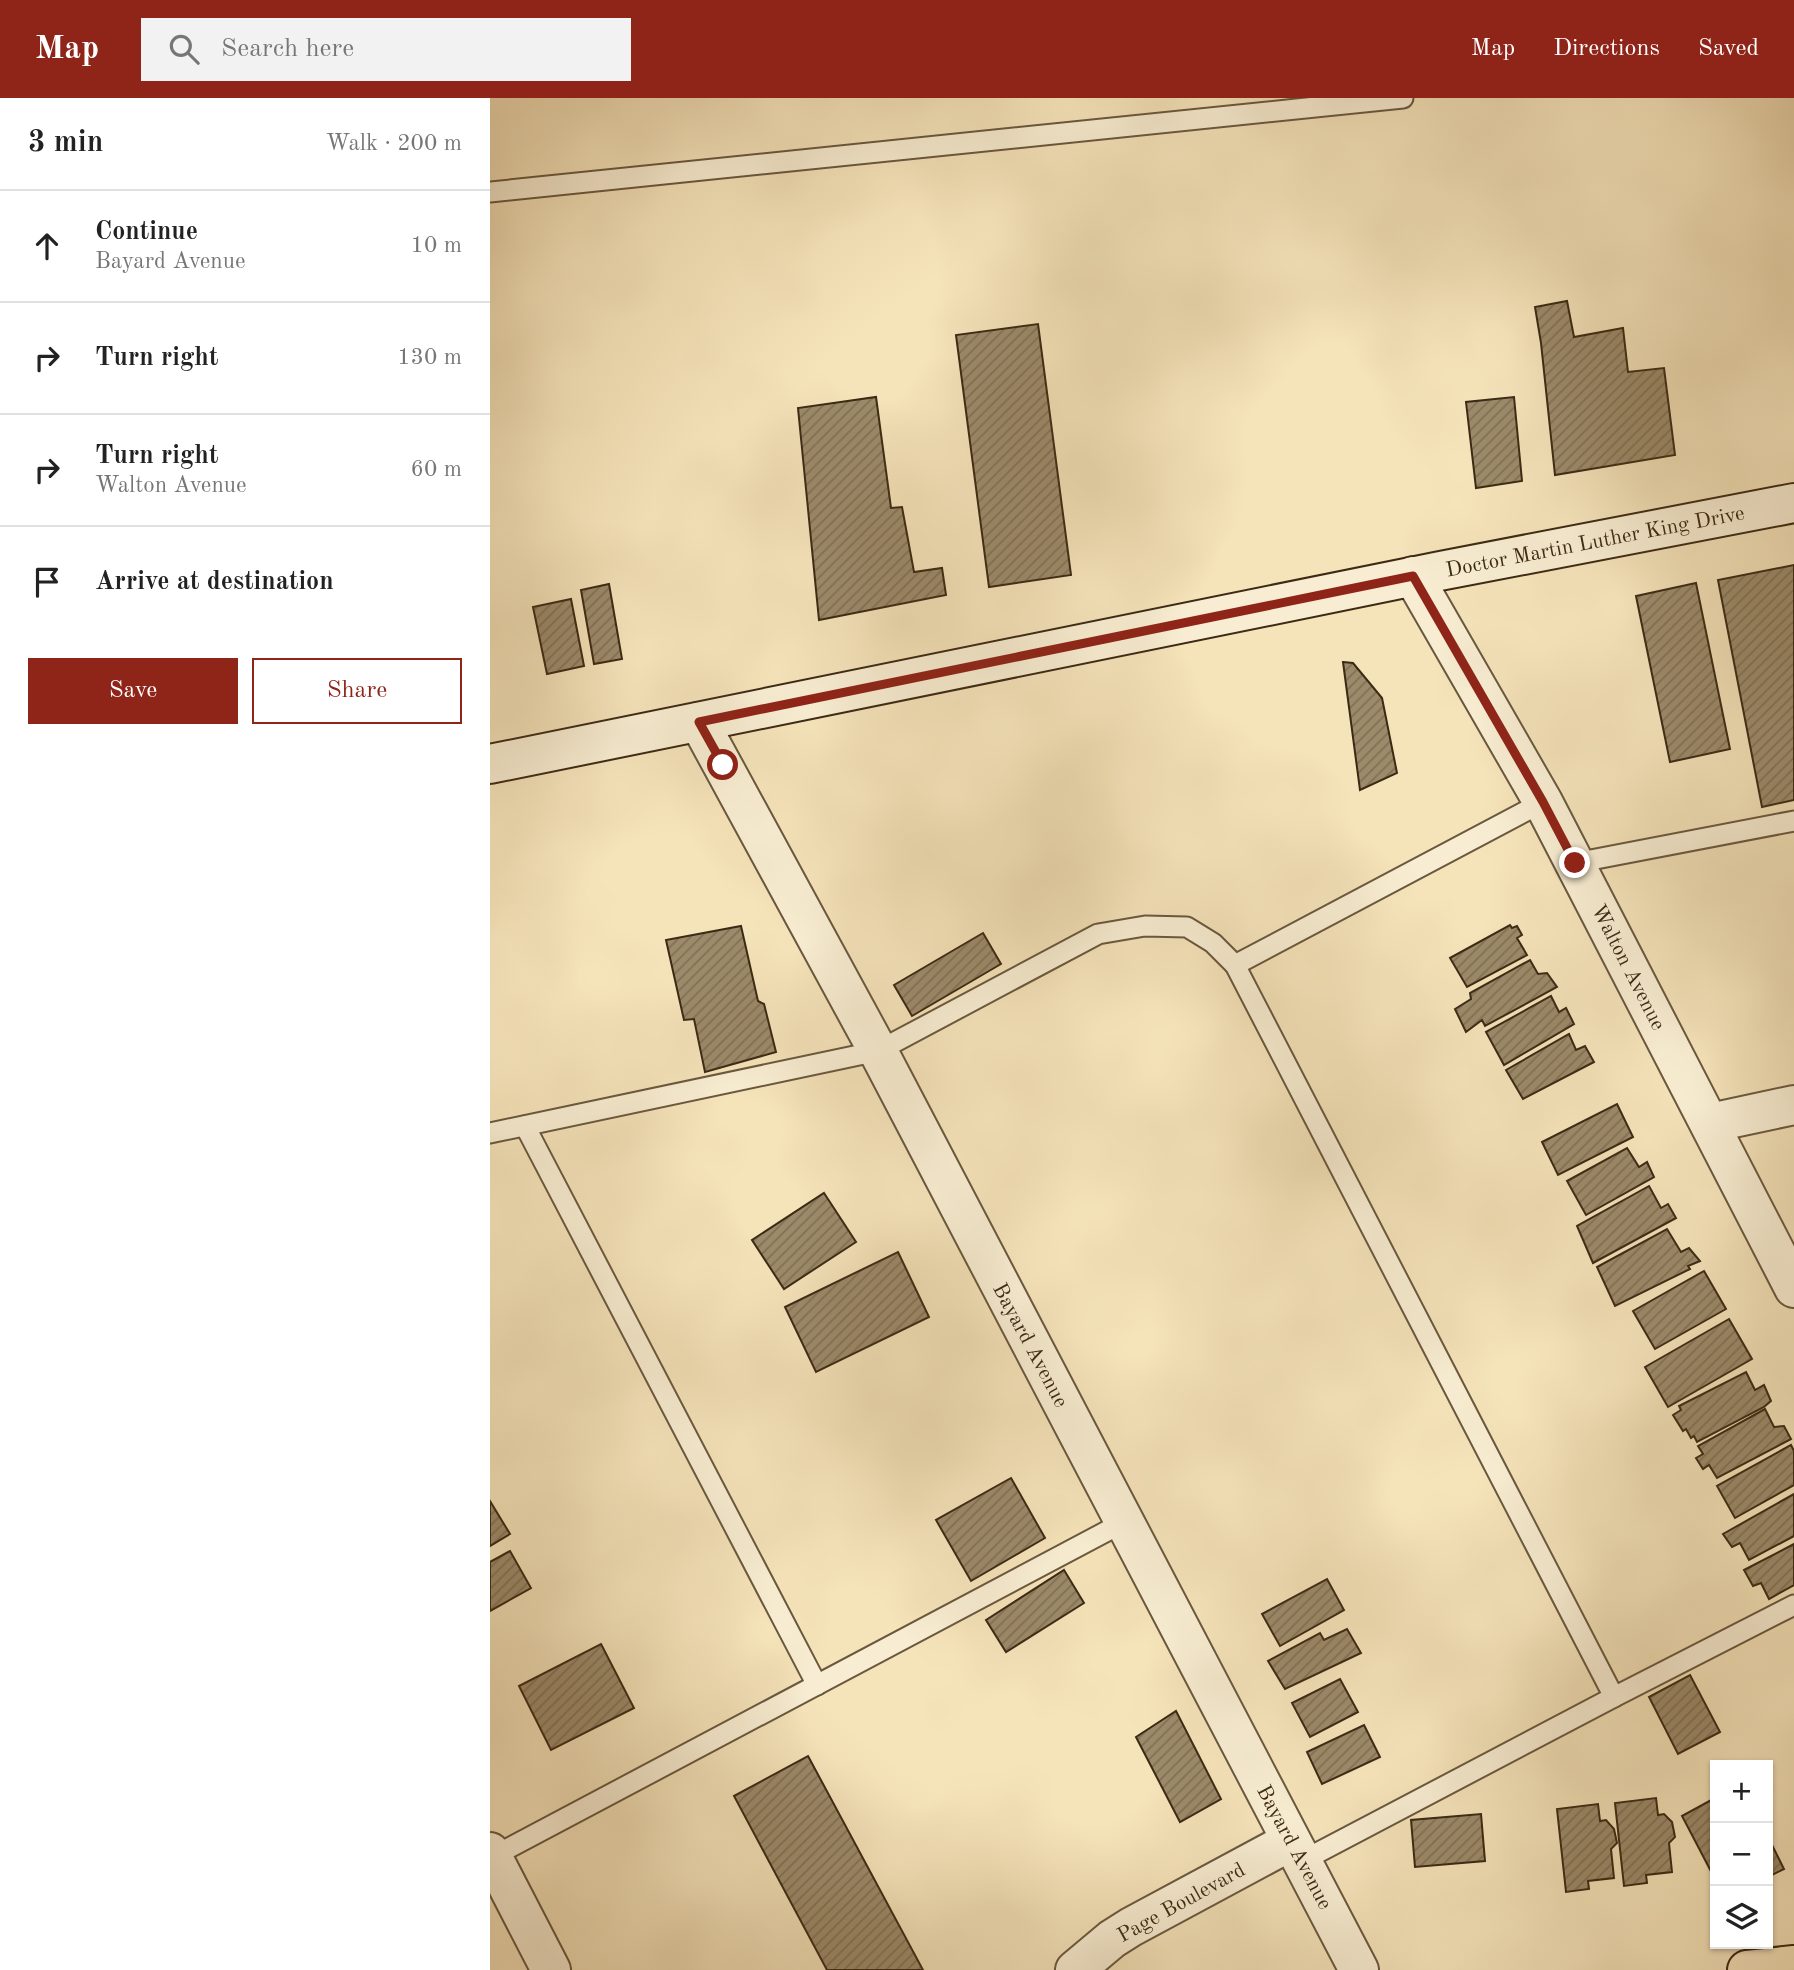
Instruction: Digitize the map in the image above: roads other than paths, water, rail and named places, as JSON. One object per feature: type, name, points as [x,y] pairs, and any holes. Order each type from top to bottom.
[{"type":"main road","points":[[1750,1970],[1794,1965]]},
{"type":"street","name":"Doctor Martin Luther King Drive","points":[[490,764],[1413,576],[1794,503]]},
{"type":"street","name":"Walton Avenue","points":[[1413,576],[1543,802],[1794,1288]]},
{"type":"street","name":"Bayard Avenue","points":[[699,722],[878,1051],[1359,1970]]},
{"type":"street","points":[[1710,1123],[1794,1105]]},
{"type":"street","name":"Page Boulevard","points":[[1076,1970],[1112,1939],[1131,1927],[1297,1851]]},
{"type":"street","points":[[491,1854],[551,1970]]},
{"type":"lane","points":[[490,192],[1403,98]]},
{"type":"lane","points":[[1235,965],[1543,802]]},
{"type":"lane","points":[[1575,863],[1794,821]]},
{"type":"lane","points":[[490,1133],[878,1051],[1098,934],[1144,926],[1187,927],[1213,943],[1235,965],[1614,1697]]},
{"type":"lane","points":[[525,1126],[817,1685]]},
{"type":"lane","points":[[491,1854],[1124,1522]]},
{"type":"lane","points":[[1297,1851],[1614,1697],[1794,1605]]}]
